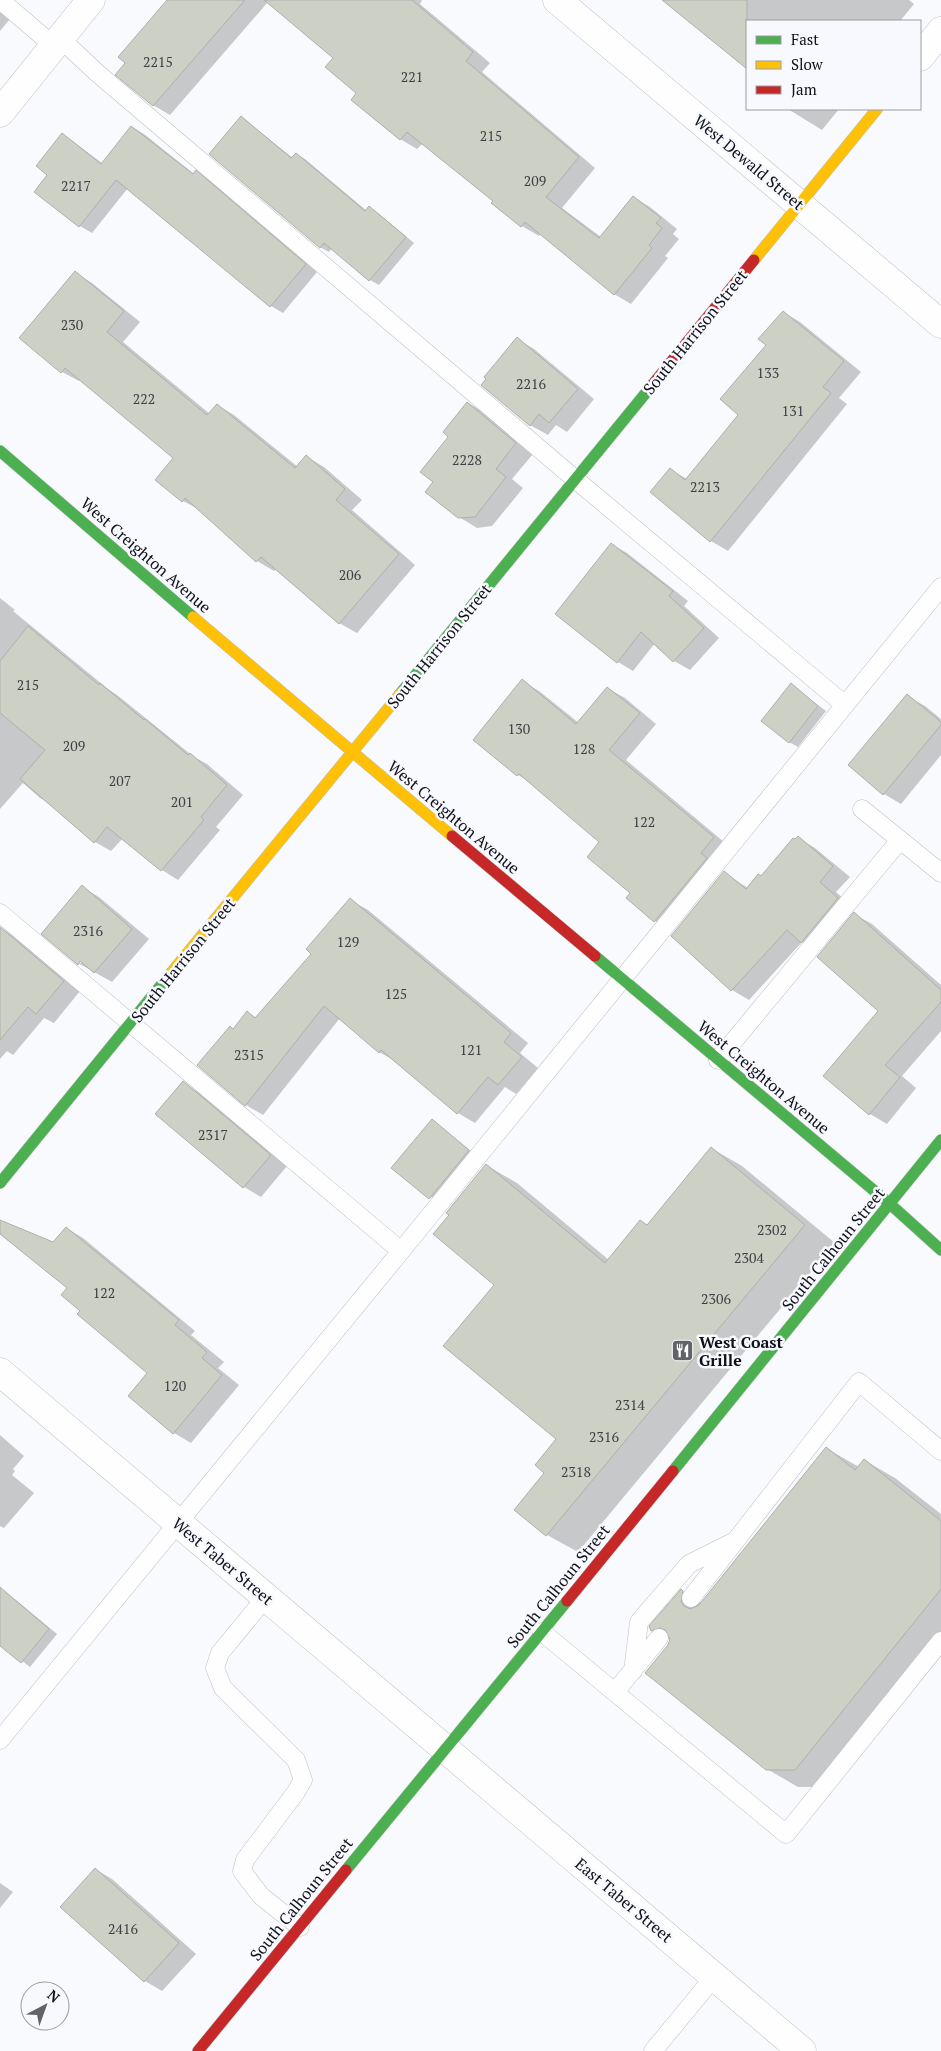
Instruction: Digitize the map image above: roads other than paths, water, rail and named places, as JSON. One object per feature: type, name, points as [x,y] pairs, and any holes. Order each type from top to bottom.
[{"type":"street","points":[[0,113],[91,0]]},
{"type":"street","name":"West Dewald Street","points":[[557,0],[941,324]]},
{"type":"street","points":[[921,56],[941,31]]},
{"type":"street","name":"South Harrison Street","points":[[0,1183],[876,110]]},
{"type":"street","name":"West Creighton Avenue","points":[[0,452],[352,752],[890,1204],[941,1250]]},
{"type":"street","name":"South Calhoun Street","points":[[198,2051],[542,1632],[941,1140]]},
{"type":"street","name":"West Taber Street","points":[[0,1372],[445,1750]]},
{"type":"street","name":"East Taber Street","points":[[445,1750],[802,2051]]},
{"type":"lane","points":[[0,0],[96,72],[575,480],[845,705]]},
{"type":"lane","points":[[0,1740],[941,587]]},
{"type":"lane","points":[[862,809],[941,873]]},
{"type":"lane","points":[[718,1060],[900,840]]},
{"type":"lane","points":[[0,913],[401,1251]]},
{"type":"lane","points":[[691,1598],[859,1382],[941,1451]]},
{"type":"lane","points":[[633,1670],[639,1622],[689,1564],[734,1542]]},
{"type":"lane","points":[[266,1597],[220,1653],[215,1668],[223,1688],[296,1760],[303,1780],[245,1860],[242,1871],[262,1896],[300,1927]]},
{"type":"lane","points":[[542,1632],[786,1834],[941,1641]]},
{"type":"lane","points":[[615,1692],[659,1638]]},
{"type":"lane","points":[[653,2051],[714,1977]]},
{"type":"place","name":"West Coast Grille","points":[[683,1351]]}]
